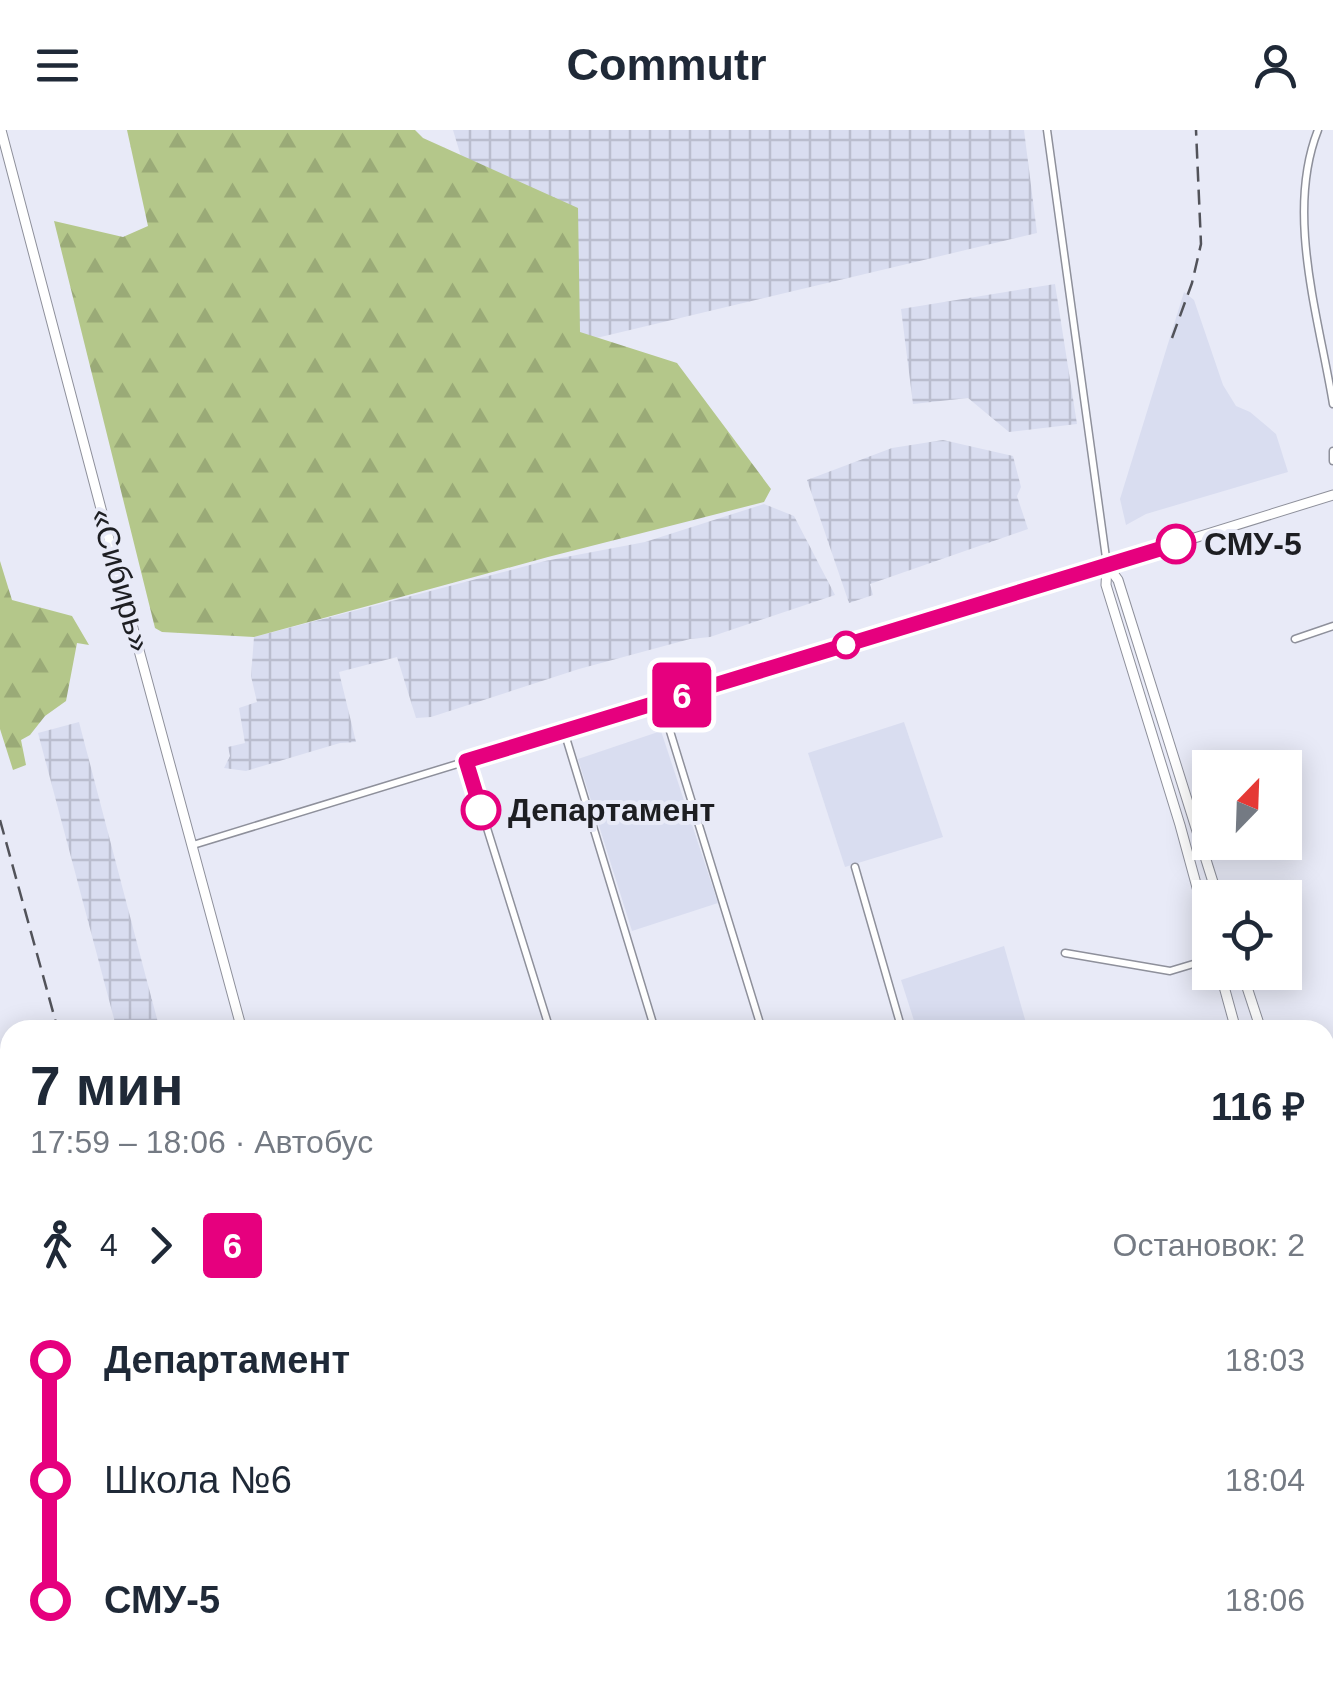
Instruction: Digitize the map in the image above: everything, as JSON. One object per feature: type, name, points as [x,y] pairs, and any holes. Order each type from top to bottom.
[{"type":"main road","name":"«Сибирь»","points":[[1,130],[102,520],[239,1020]]},
{"type":"main road","points":[[1108,565],[1333,495]]},
{"type":"main road","points":[[1108,565],[1118,580],[1212,880]]},
{"type":"main road","points":[[1108,565],[1106,585],[1195,880]]},
{"type":"main road","points":[[1225,990],[1233,1020]]},
{"type":"main road","points":[[1248,990],[1258,1020]]},
{"type":"street","points":[[192,845],[1108,565],[1048,130]]},
{"type":"street","points":[[1318,130],[1311,147],[1305,187],[1303,238],[1333,404]]},
{"type":"street","points":[[1333,451],[1333,461]]},
{"type":"street","points":[[1295,639],[1333,626]]},
{"type":"street","points":[[661,702],[759,1020]]},
{"type":"street","points":[[564,732],[652,1020]]},
{"type":"street","points":[[466,761],[547,1020]]},
{"type":"street","points":[[855,867],[899,1020]]},
{"type":"street","points":[[1065,953],[1170,971],[1192,964]]},
{"type":"shaded area","points":[[453,130],[1024,130],[1037,233],[521,356]]},
{"type":"shaded area","points":[[1055,284],[1077,424],[1009,432],[968,398],[913,404],[901,309]]},
{"type":"shaded area","points":[[1184,292],[1194,300],[1223,385],[1236,406],[1250,412],[1276,434],[1288,472],[1146,514],[1126,525],[1120,499]]},
{"type":"shaded area","points":[[943,440],[1013,456],[1021,487],[1017,496],[1028,529],[870,584],[873,595],[849,603],[807,480],[892,448]]},
{"type":"shaded area","points":[[764,504],[794,516],[835,595],[710,637],[579,669],[431,717],[416,718],[397,657],[339,672],[356,742],[340,743],[246,771],[224,768],[230,756],[228,747],[245,743],[239,708],[257,702],[251,676],[254,637],[545,561],[645,542]]},
{"type":"shaded area","points":[[79,722],[157,1020],[114,1020],[38,733]]},
{"type":"shaded area","points":[[904,722],[943,837],[845,867],[808,753]]},
{"type":"shaded area","points":[[661,731],[718,903],[632,931],[578,759]]},
{"type":"shaded area","points":[[1004,946],[1025,1020],[914,1020],[901,980]]},
{"type":"green space","points":[[127,130],[415,130],[423,138],[578,208],[580,332],[677,363],[771,489],[764,502],[254,637],[162,632],[155,628],[54,221],[123,237],[148,226]]},
{"type":"green space","points":[[0,561],[12,600],[72,616],[89,645],[77,643],[66,701],[21,740],[26,765],[13,770],[0,729]]},
{"type":"railway","points":[[1172,338],[1201,244],[1196,130]]},
{"type":"railway","points":[[0,820],[55,1020]]},
{"type":"bus line","name":"6","points":[[481,810],[466,761],[1176,544]]},
{"type":"place","name":"СМУ-5","points":[[1176,544]]},
{"type":"place","name":"Департамент","points":[[481,810]]}]
